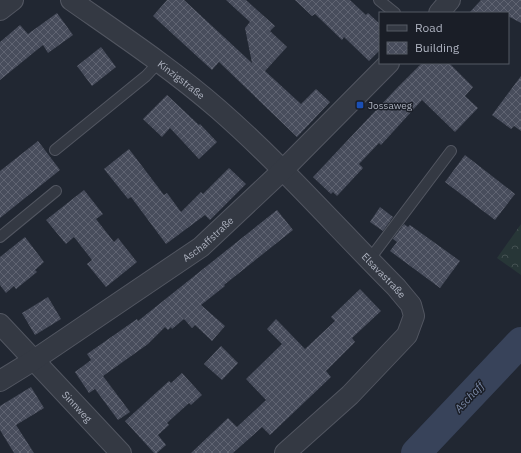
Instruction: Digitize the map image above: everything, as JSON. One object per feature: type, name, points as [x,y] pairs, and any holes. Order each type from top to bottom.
[{"type":"street","points":[[0,10],[13,0]]},
{"type":"street","name":"Kinzigstraße","points":[[71,0],[159,62],[218,109],[283,170]]},
{"type":"street","points":[[440,12],[450,0]]},
{"type":"street","name":"Aschaffstraße","points":[[0,381],[34,360],[201,247],[283,170],[388,64]]},
{"type":"street","name":"Elsavastraße","points":[[283,170],[396,287],[411,305],[414,316],[407,335],[350,395],[285,453]]},
{"type":"street","points":[[0,324],[34,360]]},
{"type":"street","name":"Sinnweg","points":[[34,360],[121,453]]},
{"type":"lane","points":[[379,0],[394,12]]},
{"type":"lane","points":[[55,150],[146,76],[159,62]]},
{"type":"lane","points":[[369,260],[451,151]]},
{"type":"lane","points":[[0,237],[56,191]]},
{"type":"green space","points":[[521,224],[521,275],[497,258]]},
{"type":"building","points":[[167,0],[184,0],[252,63],[245,28],[250,22],[226,0],[246,0],[275,26],[270,31],[287,47],[265,71],[301,104],[316,89],[330,102],[297,137],[219,62],[212,70],[153,16]]},
{"type":"building","points":[[295,0],[350,0],[366,15],[368,13],[379,23],[379,51],[369,61],[344,37],[342,40],[315,14],[312,16]]},
{"type":"building","points":[[481,0],[521,0],[521,23],[509,17],[509,12],[470,12]]},
{"type":"building","points":[[57,13],[73,35],[48,53],[43,45],[0,80],[0,42],[20,25],[28,34]]},
{"type":"building","points":[[101,47],[116,67],[92,86],[77,66]]},
{"type":"building","points":[[421,64],[450,64],[473,87],[465,96],[478,108],[455,132],[422,100],[381,145],[379,143],[359,164],[363,168],[337,196],[333,192],[331,194],[313,177]]},
{"type":"building","points":[[521,76],[521,131],[514,126],[511,129],[492,115]]},
{"type":"building","points":[[167,95],[199,125],[200,124],[217,142],[199,159],[170,128],[162,137],[143,119]]},
{"type":"building","points":[[38,141],[60,170],[0,218],[0,171]]},
{"type":"building","points":[[129,149],[164,195],[167,193],[181,212],[201,192],[203,194],[229,168],[246,184],[210,220],[205,215],[166,244],[131,197],[128,199],[104,169]]},
{"type":"building","points":[[465,155],[515,194],[495,220],[445,182]]},
{"type":"building","points":[[84,190],[103,214],[96,219],[114,242],[118,238],[137,262],[106,287],[87,264],[92,260],[74,237],[66,244],[46,220]]},
{"type":"building","points":[[380,207],[393,217],[383,231],[370,222]]},
{"type":"building","points":[[277,210],[293,230],[201,305],[225,326],[212,341],[195,325],[192,328],[184,319],[172,329],[171,327],[168,330],[165,327],[148,344],[103,376],[130,412],[118,420],[95,389],[89,393],[75,372],[91,360],[87,354],[137,319],[138,321]]},
{"type":"building","points":[[404,224],[408,227],[410,225],[460,261],[440,288],[390,251],[397,242],[393,239]]},
{"type":"building","points":[[25,237],[44,262],[35,270],[37,272],[16,289],[14,286],[6,293],[0,285],[0,257]]},
{"type":"building","points":[[360,289],[381,311],[352,338],[355,342],[326,371],[331,377],[270,435],[262,427],[233,453],[191,453],[228,418],[237,427],[266,400],[246,379],[282,344],[267,329],[276,319],[305,349],[335,321],[331,317]]},
{"type":"building","points":[[48,297],[61,319],[35,335],[22,313]]},
{"type":"building","points":[[221,346],[238,363],[222,380],[204,364]]},
{"type":"building","points":[[182,373],[202,395],[191,405],[189,403],[167,423],[169,425],[158,435],[166,445],[157,453],[154,453],[125,421],[169,381],[171,383]]},
{"type":"building","points":[[31,387],[44,408],[16,425],[34,453],[14,453],[0,430],[0,406]]},
{"type":"waterway","name":"Aschaff","points":[[416,453],[521,342]]},
{"type":"place","name":"Jossaweg","points":[[360,105]]}]
